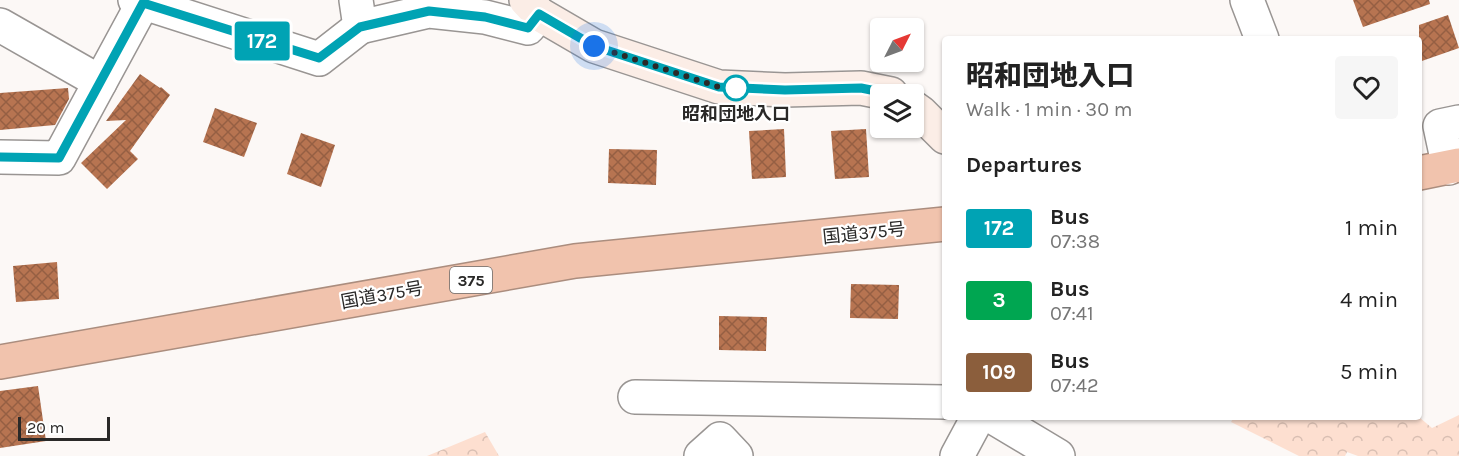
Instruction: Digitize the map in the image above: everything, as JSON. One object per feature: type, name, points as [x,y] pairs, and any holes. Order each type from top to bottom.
[{"type":"highway","name":"国道375号","points":[[0,362],[575,261],[942,224]]},
{"type":"street","points":[[1247,0],[1261,36]]},
{"type":"street","points":[[0,157],[59,158],[100,82],[139,1],[197,10],[319,58],[358,14],[429,11],[485,17],[528,28],[533,7],[594,46],[719,87],[870,90]]},
{"type":"street","points":[[0,25],[100,82]]},
{"type":"street","points":[[924,116],[942,134]]},
{"type":"street","points":[[1442,169],[1440,126],[1459,122]]},
{"type":"street","points":[[635,397],[942,402]]},
{"type":"street","points":[[957,456],[976,420]]},
{"type":"street","points":[[998,420],[1058,456]]},
{"type":"street","points":[[701,456],[720,439],[736,456]]},
{"type":"green space","points":[[1459,415],[1459,456],[1358,456],[1347,452],[1345,456],[1299,456],[1231,422],[1232,420],[1422,420],[1432,428]]},
{"type":"green space","points":[[485,432],[499,456],[427,456]]},
{"type":"building","points":[[1353,0],[1429,0],[1430,4],[1363,27]]},
{"type":"building","points":[[1448,15],[1459,48],[1422,61],[1422,36],[1419,36],[1419,25]]},
{"type":"building","points":[[140,74],[170,95],[130,151],[138,159],[107,189],[81,163],[126,120],[106,121]]},
{"type":"building","points":[[68,88],[69,99],[55,125],[0,130],[0,93]]},
{"type":"building","points":[[215,108],[257,123],[244,157],[203,142]]},
{"type":"building","points":[[784,129],[786,177],[752,179],[749,131]]},
{"type":"building","points":[[866,129],[869,177],[835,179],[831,131]]},
{"type":"building","points":[[301,133],[335,145],[321,187],[287,174]]},
{"type":"building","points":[[609,149],[657,150],[656,185],[608,183]]},
{"type":"building","points":[[57,262],[59,299],[16,302],[13,266]]},
{"type":"building","points":[[851,284],[899,285],[898,319],[850,318]]},
{"type":"building","points":[[719,316],[767,317],[766,351],[719,350]]},
{"type":"building","points":[[38,386],[46,441],[0,448],[0,391]]},
{"type":"bus line","name":"172","points":[[0,157],[59,158],[143,3],[319,58],[360,27],[384,20],[429,11],[485,17],[528,28],[539,14],[594,46],[719,87],[870,90]]},
{"type":"place","name":"昭和団地入口","points":[[736,88]]},
{"type":"route","points":[[594,46],[719,87],[741,88],[736,88]]}]
